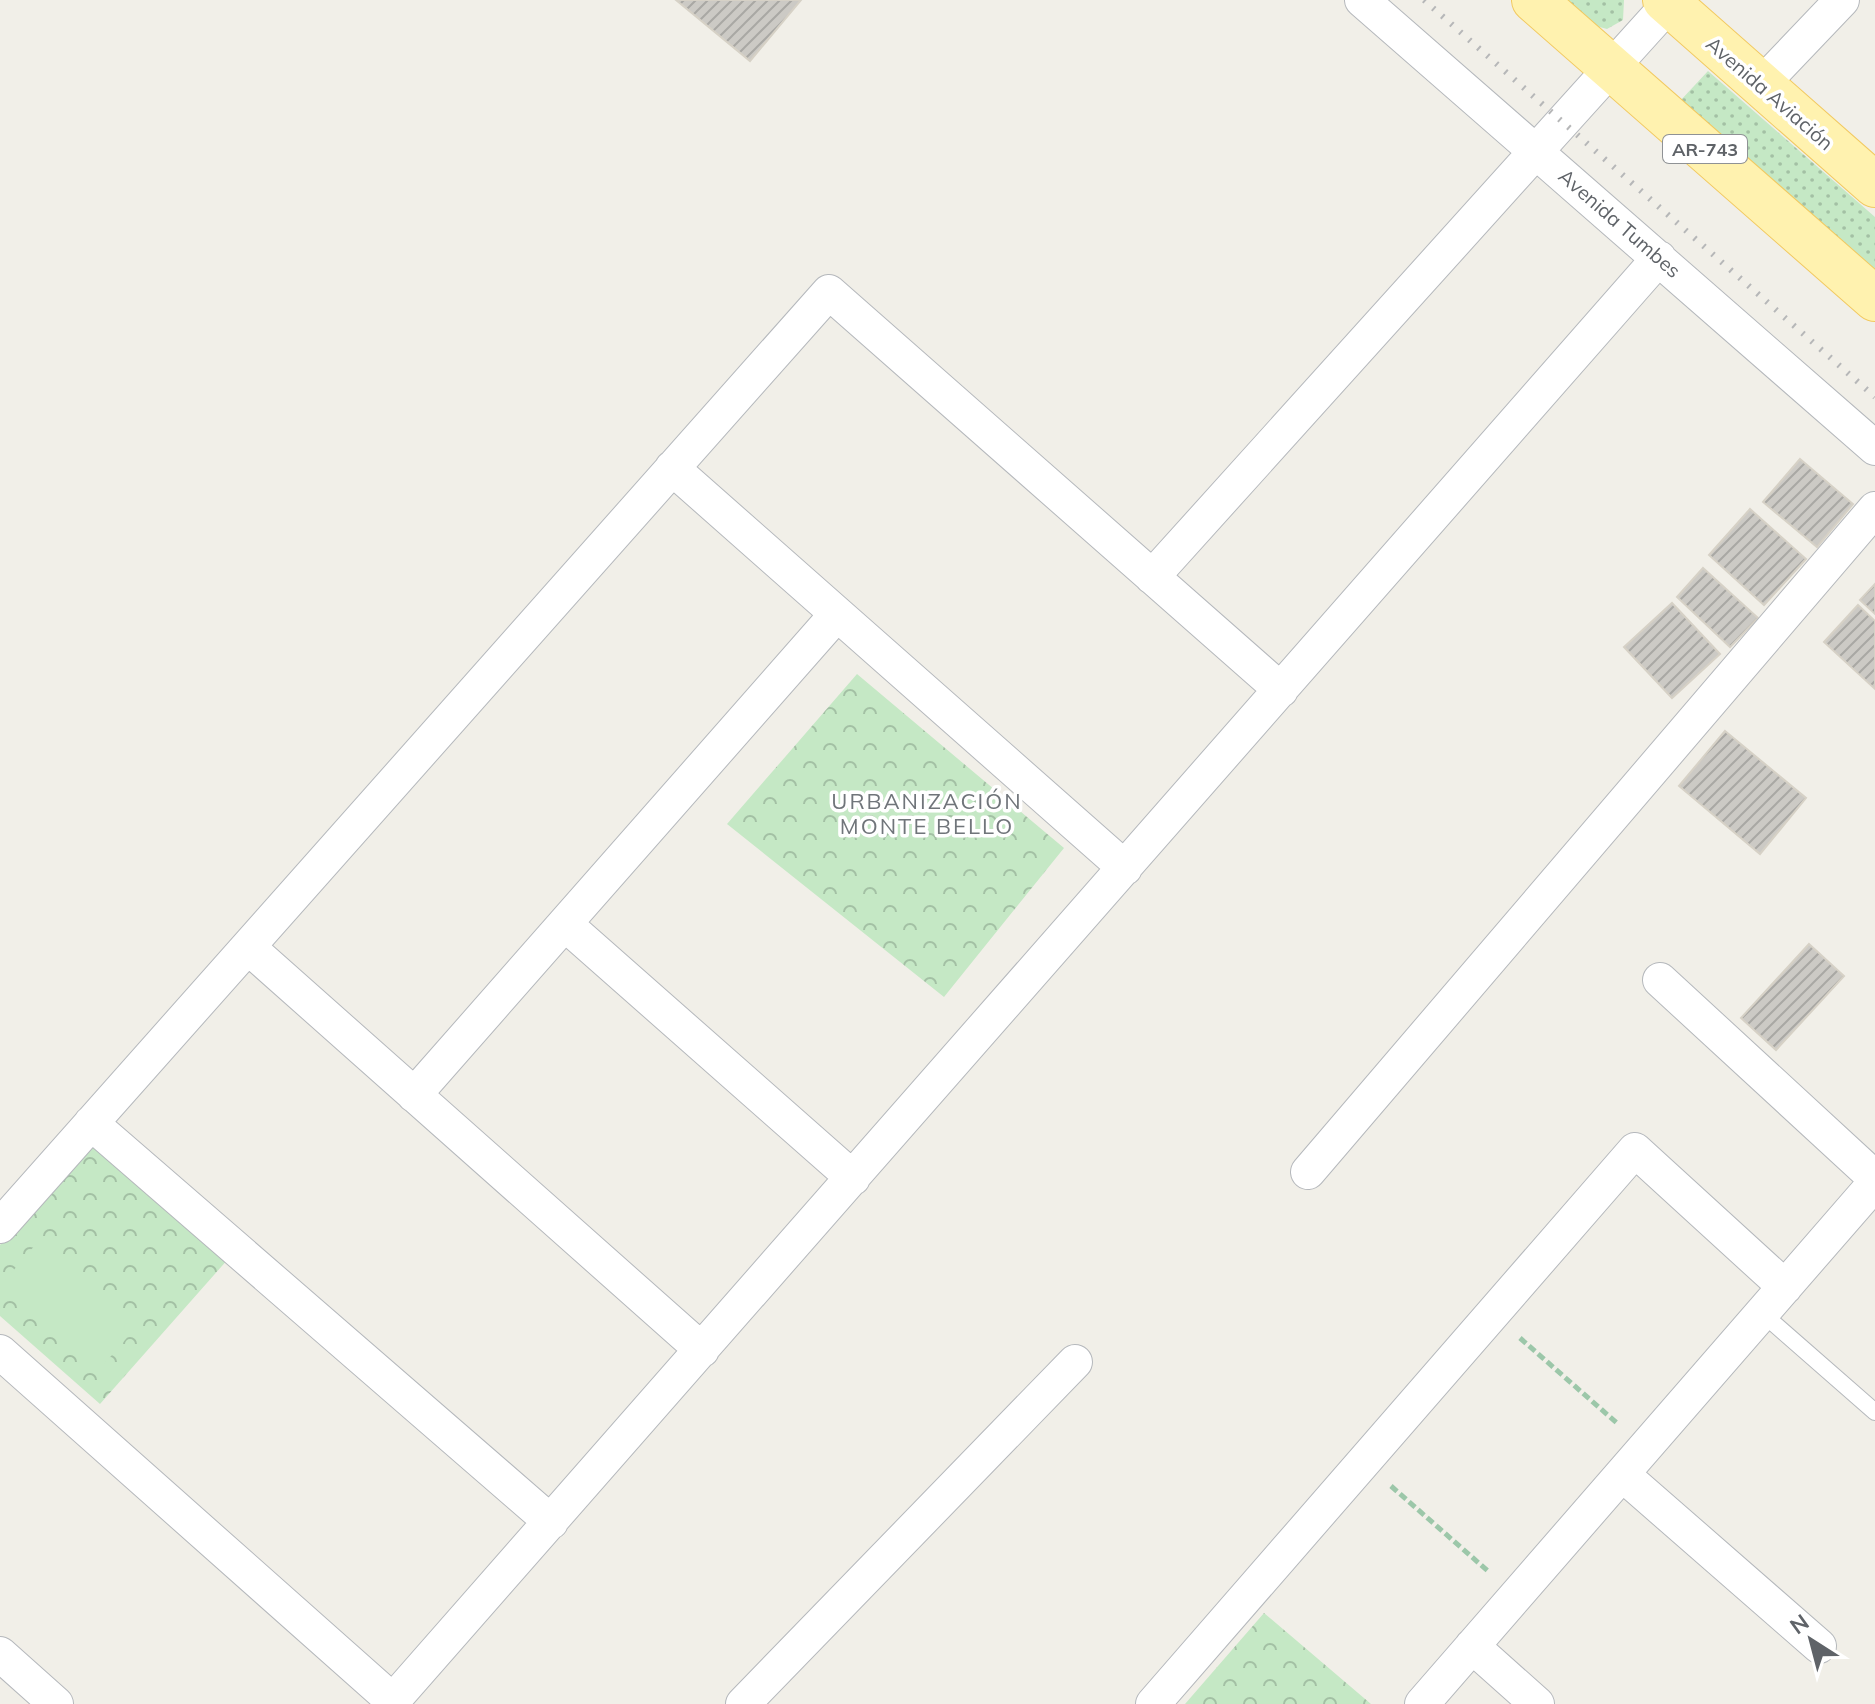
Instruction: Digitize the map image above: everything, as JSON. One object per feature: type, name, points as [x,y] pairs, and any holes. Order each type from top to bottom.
[{"type":"main road","name":"AR-743","points":[[1534,0],[1875,299]]},
{"type":"main road","name":"Avenida Aviación","points":[[1669,1],[1875,185]]},
{"type":"street","name":"Avenida Tumbes","points":[[1362,0],[1875,448]]},
{"type":"street","points":[[1761,85],[1842,0]]},
{"type":"street","points":[[1152,577],[1613,67],[1669,1]]},
{"type":"street","points":[[0,1352],[392,1702],[1659,258]]},
{"type":"street","points":[[0,1226],[829,292],[1281,690]]},
{"type":"street","points":[[672,468],[1125,868]]},
{"type":"street","points":[[1308,1172],[1875,509]]},
{"type":"street","points":[[414,1095],[837,614]]},
{"type":"street","points":[[565,924],[853,1178]]},
{"type":"street","points":[[248,947],[702,1350]]},
{"type":"street","points":[[1422,1704],[1875,1181],[1660,980]]},
{"type":"street","points":[[91,1123],[551,1522]]},
{"type":"street","points":[[1153,1704],[1635,1150],[1785,1287]]},
{"type":"street","points":[[743,1704],[1075,1362]]},
{"type":"street","points":[[1622,1474],[1819,1646]]},
{"type":"street","points":[[1472,1646],[1537,1704]]},
{"type":"street","points":[[0,1654],[56,1704]]},
{"type":"lane","points":[[1762,1313],[1875,1412]]},
{"type":"path","points":[[1492,1314],[1646,1447]]},
{"type":"path","points":[[1363,1462],[1516,1595]]},
{"type":"green space","points":[[1567,0],[1624,0],[1623,20],[1607,29],[1596,26]]},
{"type":"green space","points":[[1708,71],[1875,217],[1875,272],[1680,101]]},
{"type":"green space","points":[[857,674],[1064,848],[944,997],[727,824]]},
{"type":"green space","points":[[93,1139],[229,1258],[100,1404],[0,1316],[0,1245]]},
{"type":"green space","points":[[42,1237],[140,1323],[97,1372],[0,1286]]},
{"type":"green space","points":[[1264,1613],[1371,1704],[1185,1704]]},
{"type":"building","points":[[676,0],[801,0],[750,61]]},
{"type":"building","points":[[1800,459],[1853,504],[1817,547],[1763,502]]},
{"type":"building","points":[[1750,509],[1806,559],[1764,605],[1709,555]]},
{"type":"building","points":[[1703,568],[1758,618],[1730,647],[1677,597]]},
{"type":"building","points":[[1875,584],[1875,614],[1860,600]]},
{"type":"building","points":[[1672,603],[1720,654],[1672,698],[1624,647]]},
{"type":"building","points":[[1858,605],[1875,621],[1875,689],[1824,642]]},
{"type":"building","points":[[1725,731],[1806,798],[1760,854],[1679,786]]},
{"type":"building","points":[[1809,944],[1844,976],[1776,1050],[1741,1018]]},
{"type":"railway","points":[[1424,0],[1875,397]]},
{"type":"district","name":"URBANIZACIÓN MONTE BELLO","points":[[927,814]]}]
